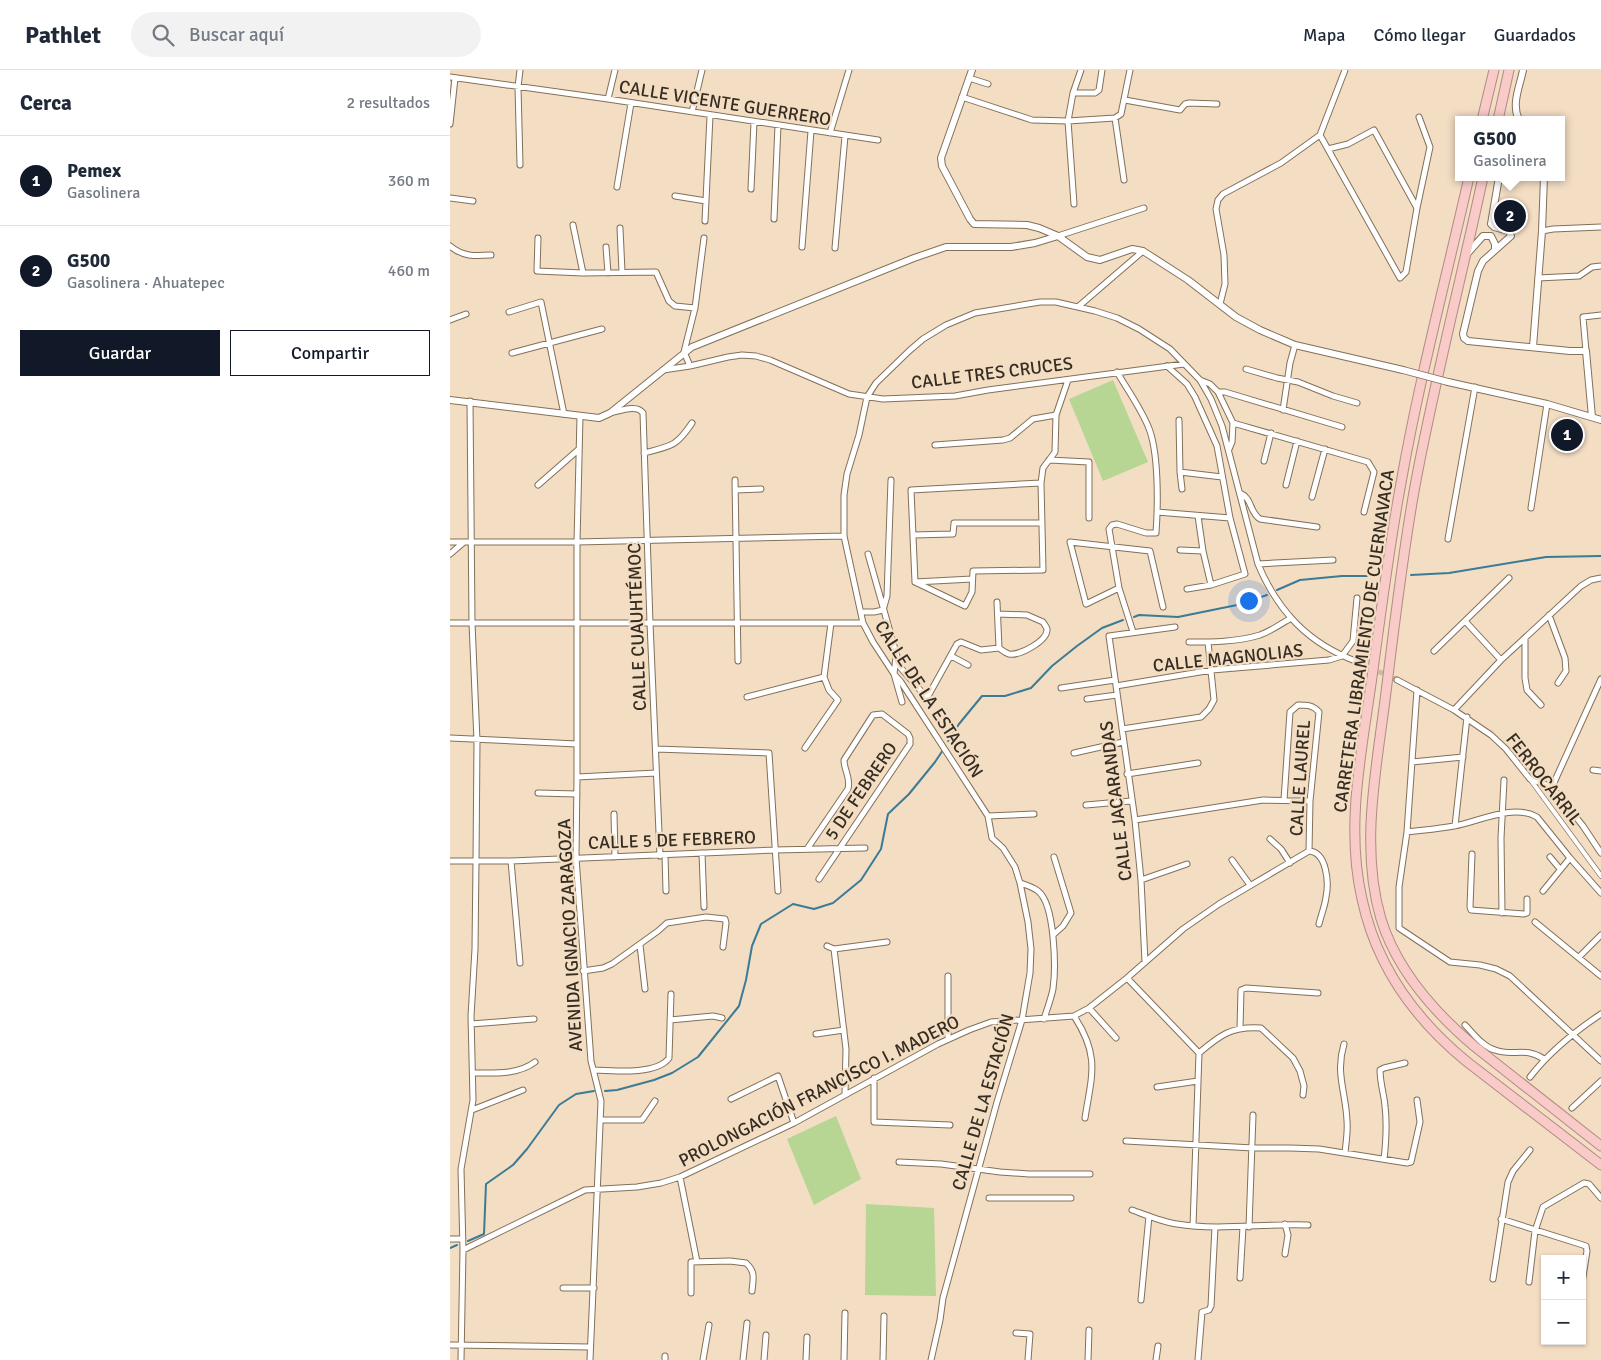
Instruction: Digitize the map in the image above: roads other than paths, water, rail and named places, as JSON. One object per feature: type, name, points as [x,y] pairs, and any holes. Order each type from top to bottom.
[{"type":"highway","points":[[1483,116],[1494,70]]},
{"type":"highway","points":[[1499,116],[1509,70]]},
{"type":"highway","name":"CARRETERA LIBRAMIENTO DE CUERNAVACA","points":[[1468,181],[1412,426],[1396,512],[1357,787],[1355,852],[1359,884],[1368,923],[1383,960],[1400,989],[1429,1026],[1446,1045],[1601,1165]]},
{"type":"highway","name":"CARRETERA LIBRAMIENTO DE CUERNAVACA","points":[[1482,181],[1415,488],[1374,789],[1372,820],[1374,881],[1381,918],[1389,939],[1424,997],[1474,1046],[1601,1146]]},
{"type":"street","points":[[520,70],[518,87],[520,165]]},
{"type":"street","points":[[608,99],[615,70]]},
{"type":"street","points":[[692,112],[702,70]]},
{"type":"street","points":[[830,133],[849,70]]},
{"type":"street","points":[[972,70],[941,158],[942,166],[974,224],[1039,228],[1058,236],[1087,257],[1100,260],[1132,249],[1143,251],[1188,280],[1236,317],[1294,345],[1547,404],[1601,420]]},
{"type":"street","points":[[1074,204],[1068,121],[1073,93],[1081,70]]},
{"type":"street","points":[[1073,93],[1095,93],[1099,90],[1102,70]]},
{"type":"street","points":[[962,97],[1032,120],[1068,121],[1115,118],[1121,114],[1130,70]]},
{"type":"street","points":[[1220,304],[1225,284],[1224,255],[1216,209],[1218,200],[1223,194],[1281,163],[1320,135],[1345,70]]},
{"type":"street","points":[[1516,116],[1515,105],[1523,70]]},
{"type":"street","points":[[450,124],[453,77]]},
{"type":"street","name":"CALLE VICENTE GUERRERO","points":[[453,77],[878,140]]},
{"type":"street","points":[[969,78],[988,84]]},
{"type":"street","points":[[1125,100],[1180,110],[1188,103],[1217,104]]},
{"type":"street","points":[[617,187],[631,103]]},
{"type":"street","points":[[705,221],[710,116]]},
{"type":"street","points":[[1320,135],[1400,278],[1406,272],[1430,147],[1419,117]]},
{"type":"street","points":[[1115,118],[1124,180]]},
{"type":"street","points":[[751,189],[754,122]]},
{"type":"street","points":[[774,219],[778,125]]},
{"type":"street","points":[[1328,149],[1348,144],[1374,130],[1417,208]]},
{"type":"street","points":[[802,247],[811,131]]},
{"type":"street","points":[[835,248],[845,136]]},
{"type":"street","points":[[1498,181],[1491,224],[1494,227],[1509,231],[1511,236],[1483,262],[1478,271],[1465,324],[1464,338],[1468,341],[1586,351]]},
{"type":"street","points":[[1532,347],[1545,181]]},
{"type":"street","points":[[675,196],[706,201]]},
{"type":"street","points":[[450,198],[473,201]]},
{"type":"street","points":[[1058,236],[1144,208]]},
{"type":"street","points":[[573,225],[583,273]]},
{"type":"street","points":[[1542,231],[1601,227]]},
{"type":"street","points":[[620,228],[622,272]]},
{"type":"street","name":"CALLE TRES CRUCES","points":[[610,413],[692,347],[930,252],[946,247],[1011,247],[1035,243],[1058,236]]},
{"type":"street","points":[[1466,256],[1483,236],[1491,236],[1495,244],[1495,250]]},
{"type":"street","points":[[538,238],[537,271],[583,273],[656,272],[669,301],[675,306],[695,308]]},
{"type":"street","points":[[690,366],[684,352],[695,308],[704,238]]},
{"type":"street","points":[[450,246],[463,254],[472,256],[491,255]]},
{"type":"street","points":[[606,247],[608,273]]},
{"type":"street","points":[[1079,306],[1143,251]]},
{"type":"street","points":[[1538,278],[1579,276],[1592,267],[1601,266]]},
{"type":"street","points":[[509,312],[541,302],[564,414]]},
{"type":"street","name":"CALLE DE LA ESTACIÓN","points":[[932,1360],[943,1298],[997,1102],[1022,1020],[1030,973],[1030,949],[1028,922],[1015,867],[1003,848],[992,838],[988,816],[873,642],[863,623],[844,536],[844,495],[847,474],[867,397],[876,384],[924,338],[946,325],[975,313],[1040,302],[1056,302],[1079,306],[1117,318],[1170,350],[1200,380],[1211,399],[1219,419],[1229,450],[1258,564],[1268,586],[1278,603],[1303,631],[1320,644],[1358,662]]},
{"type":"street","points":[[450,320],[466,314]]},
{"type":"street","points":[[1592,417],[1584,317],[1601,315]]},
{"type":"street","points":[[512,353],[602,329]]},
{"type":"street","points":[[1283,410],[1294,345]]},
{"type":"street","name":"CALLE TRES CRUCES","points":[[663,371],[735,356],[756,356],[770,360],[849,394],[883,399],[955,396],[1184,364]]},
{"type":"street","points":[[1167,366],[1187,384],[1195,397],[1216,446],[1230,518],[1245,574],[1211,586],[1187,589]]},
{"type":"street","points":[[1246,369],[1276,378],[1289,379],[1357,403]]},
{"type":"street","points":[[1117,372],[1148,425],[1154,444],[1157,512],[1156,533],[1146,533],[1117,524],[1112,525],[1109,529],[1120,588],[1133,632],[1175,628]]},
{"type":"street","points":[[915,582],[965,606],[972,592],[973,571],[1043,570],[1041,483],[1043,468],[1055,452],[1056,416],[1068,380]]},
{"type":"street","points":[[1200,380],[1210,384],[1218,392],[1233,423],[1232,442],[1229,450]]},
{"type":"street","points":[[1448,539],[1475,387]]},
{"type":"street","points":[[1218,392],[1226,392],[1342,427]]},
{"type":"street","points":[[450,400],[599,418],[610,413],[630,409]]},
{"type":"street","points":[[461,1360],[462,1169],[472,1110],[471,1024],[475,949],[476,861],[477,740],[472,623],[470,401]]},
{"type":"street","name":"CALLE CUAUHTÉMOC","points":[[624,401],[630,409],[641,409],[644,413],[656,773],[666,891]]},
{"type":"street","points":[[1531,508],[1547,404]]},
{"type":"street","name":"AVENIDA IGNACIO ZARAGOZA","points":[[580,416],[577,542],[576,858],[591,1061],[601,1101],[590,1360]]},
{"type":"street","points":[[935,445],[1003,440],[1010,438],[1033,419],[1056,416]]},
{"type":"street","points":[[1179,420],[1182,488]]},
{"type":"street","points":[[644,453],[670,446],[681,439],[692,423]]},
{"type":"street","points":[[1233,423],[1368,462],[1374,472],[1364,512]]},
{"type":"street","points":[[1264,461],[1271,433]]},
{"type":"street","points":[[1286,485],[1297,441]]},
{"type":"street","points":[[1312,497],[1325,449]]},
{"type":"street","points":[[538,486],[578,450]]},
{"type":"street","points":[[1049,460],[1089,462],[1089,518]]},
{"type":"street","points":[[1180,472],[1222,477]]},
{"type":"street","points":[[735,480],[738,661]]},
{"type":"street","points":[[883,610],[887,596],[891,480]]},
{"type":"street","points":[[915,582],[911,490],[1041,483]]},
{"type":"street","points":[[736,490],[761,490]]},
{"type":"street","points":[[1240,493],[1247,496],[1253,511],[1260,518],[1317,527]]},
{"type":"street","points":[[1157,512],[1230,518]]},
{"type":"street","points":[[1198,516],[1211,586]]},
{"type":"street","points":[[913,536],[953,534],[954,523],[1042,523]]},
{"type":"street","points":[[450,542],[577,542],[844,536]]},
{"type":"street","points":[[450,554],[464,542]]},
{"type":"street","points":[[1120,588],[1086,604],[1070,542],[1150,551],[1163,607]]},
{"type":"street","points":[[1180,550],[1203,551]]},
{"type":"street","points":[[868,554],[900,667],[927,698],[957,644],[961,642],[981,650],[999,648],[1012,655],[1023,652],[1045,636],[1047,629],[1043,622],[1035,618],[1026,615],[998,614]]},
{"type":"street","points":[[1258,564],[1333,560]]},
{"type":"street","points":[[1434,651],[1508,578]]},
{"type":"street","points":[[1454,710],[1501,660],[1580,586],[1591,580],[1601,578]]},
{"type":"street","points":[[915,582],[972,579]]},
{"type":"street","points":[[1342,656],[1353,641],[1357,598]]},
{"type":"street","points":[[997,602],[999,648]]},
{"type":"street","points":[[861,612],[883,610]]},
{"type":"street","points":[[1549,615],[1565,658],[1566,671],[1558,683]]},
{"type":"street","points":[[1189,642],[1246,638],[1261,634],[1291,618]]},
{"type":"street","points":[[1465,621],[1501,660]]},
{"type":"street","points":[[450,623],[863,623]]},
{"type":"street","points":[[804,748],[838,700],[829,690],[824,677],[831,623]]},
{"type":"street","name":"CALLE JACARANDAS","points":[[1133,632],[1109,636],[1135,820],[1145,962]]},
{"type":"street","points":[[1525,638],[1525,678],[1527,690],[1541,705]]},
{"type":"street","points":[[1122,729],[1200,717],[1209,710],[1214,700],[1208,642]]},
{"type":"street","points":[[896,654],[894,674],[902,702]]},
{"type":"street","points":[[951,656],[968,665]]},
{"type":"street","name":"CALLE MAGNOLIAS","points":[[1061,688],[1212,670],[1330,660],[1342,656]]},
{"type":"street","points":[[748,697],[824,677]]},
{"type":"street","points":[[1552,787],[1601,679]]},
{"type":"street","name":"FERROCARRIL","points":[[1397,680],[1467,717],[1496,740],[1530,780],[1601,876]]},
{"type":"street","points":[[1418,690],[1407,832],[1399,887],[1399,928],[1450,962],[1480,965],[1496,969],[1510,976],[1601,1061]]},
{"type":"street","points":[[1087,699],[1117,695]]},
{"type":"street","name":"CALLE LAUREL","points":[[1284,800],[1290,712],[1298,705],[1311,706],[1319,712],[1310,801],[1309,851]]},
{"type":"street","name":"5 DE FEBRERO","points":[[806,849],[848,789],[850,782],[849,774],[844,766],[844,760],[873,715],[882,714],[908,734],[910,744],[818,879]]},
{"type":"street","points":[[1455,826],[1467,717]]},
{"type":"street","points":[[450,738],[577,744]]},
{"type":"street","points":[[1074,753],[1123,742]]},
{"type":"street","points":[[656,749],[769,753],[778,891]]},
{"type":"street","points":[[1412,762],[1463,757]]},
{"type":"street","points":[[1127,774],[1198,763]]},
{"type":"street","points":[[1593,770],[1601,771]]},
{"type":"street","points":[[577,777],[656,773]]},
{"type":"street","points":[[1502,913],[1504,780]]},
{"type":"street","points":[[1530,780],[1552,787],[1599,846],[1601,854]]},
{"type":"street","points":[[538,793],[577,794]]},
{"type":"street","points":[[1135,820],[1256,800],[1310,801]]},
{"type":"street","points":[[1086,805],[1131,801]]},
{"type":"street","points":[[1407,832],[1455,826],[1502,814],[1522,812],[1531,814],[1537,817],[1601,893]]},
{"type":"street","points":[[614,814],[615,857]]},
{"type":"street","points":[[988,816],[1034,814]]},
{"type":"street","points":[[1270,839],[1281,849],[1290,863]]},
{"type":"street","name":"CALLE 5 DE FEBRERO","points":[[450,861],[512,861],[865,848]]},
{"type":"street","points":[[1085,1118],[1093,1068],[1087,1040],[1074,1016],[1089,1008],[1127,978],[1183,929],[1219,904],[1309,851],[1315,851],[1320,855],[1324,866],[1327,889],[1319,924]]},
{"type":"street","points":[[702,853],[704,907]]},
{"type":"street","points":[[1472,854],[1470,907],[1474,912],[1527,913],[1527,899]]},
{"type":"street","points":[[1053,935],[1063,926],[1071,913],[1054,857]]},
{"type":"street","points":[[1550,857],[1560,869]]},
{"type":"street","points":[[1543,890],[1570,858]]},
{"type":"street","points":[[1232,860],[1250,885]]},
{"type":"street","points":[[512,861],[520,963]]},
{"type":"street","points":[[1140,880],[1187,864]]},
{"type":"street","points":[[1020,883],[1038,891],[1044,899],[1053,935],[1055,966],[1053,989],[1044,1019]]},
{"type":"street","points":[[583,971],[603,968],[612,964],[640,945],[667,923],[700,918],[725,918],[726,923],[722,947]]},
{"type":"street","points":[[1535,922],[1601,976]]},
{"type":"street","points":[[1579,957],[1601,935]]},
{"type":"street","points":[[827,946],[834,949],[886,942]]},
{"type":"street","points":[[640,945],[645,989]]},
{"type":"street","points":[[834,949],[846,1049],[845,1093]]},
{"type":"street","points":[[948,976],[948,1039]]},
{"type":"street","points":[[1127,978],[1199,1053],[1193,1226]]},
{"type":"street","points":[[1240,1028],[1241,990],[1246,988],[1318,993]]},
{"type":"street","points":[[594,1070],[645,1070],[666,1062],[669,1058],[671,994]]},
{"type":"street","points":[[1089,1008],[1116,1038]]},
{"type":"street","points":[[1530,1076],[1544,1059],[1572,1034],[1601,1014]]},
{"type":"street","points":[[670,1020],[707,1016],[722,1018]]},
{"type":"street","name":"PROLONGACIÓN FRANCISCO I. MADERO","points":[[463,1250],[585,1190],[637,1187],[661,1183],[680,1177],[794,1123],[845,1093],[948,1039],[991,1022],[1074,1016]]},
{"type":"street","points":[[471,1024],[534,1019]]},
{"type":"street","points":[[1465,1025],[1482,1042],[1494,1050],[1535,1053],[1544,1059]]},
{"type":"street","points":[[1199,1053],[1217,1037],[1240,1028],[1261,1028],[1293,1058],[1300,1071],[1304,1086],[1303,1096]]},
{"type":"street","points":[[816,1034],[844,1030]]},
{"type":"street","points":[[1344,1044],[1340,1058],[1340,1073],[1347,1123],[1345,1153]]},
{"type":"street","points":[[472,1073],[506,1072],[523,1069],[535,1062]]},
{"type":"street","points":[[1384,1159],[1386,1144],[1385,1105],[1380,1070],[1405,1063]]},
{"type":"street","points":[[731,1099],[778,1076],[794,1123]]},
{"type":"street","points":[[874,1078],[874,1122],[950,1125]]},
{"type":"street","points":[[1156,1087],[1198,1081]]},
{"type":"street","points":[[1572,1108],[1601,1081]]},
{"type":"street","points":[[472,1110],[523,1090]]},
{"type":"street","points":[[1126,1141],[1253,1148],[1290,1148],[1345,1153],[1407,1163],[1411,1162],[1420,1122],[1417,1100]]},
{"type":"street","points":[[601,1120],[642,1120],[655,1101]]},
{"type":"street","points":[[1240,1278],[1253,1148],[1253,1115]]},
{"type":"street","points":[[1493,1279],[1508,1182],[1513,1171],[1530,1150]]},
{"type":"street","points":[[899,1162],[940,1164],[1029,1174],[1090,1174]]},
{"type":"street","points":[[680,1177],[697,1262]]},
{"type":"street","points":[[1529,1282],[1535,1231],[1543,1207],[1584,1183],[1589,1184],[1601,1198]]},
{"type":"street","points":[[989,1198],[1071,1198]]},
{"type":"street","points":[[1132,1210],[1175,1224],[1193,1226],[1308,1225]]},
{"type":"street","points":[[1141,1300],[1149,1216]]},
{"type":"street","points":[[1501,1219],[1586,1246],[1586,1257]]},
{"type":"street","points":[[1285,1224],[1288,1235],[1285,1254]]},
{"type":"street","points":[[1198,1360],[1202,1312],[1210,1310],[1211,1306],[1215,1227]]},
{"type":"street","points":[[450,1239],[462,1238]]},
{"type":"street","points":[[691,1293],[691,1262],[730,1261],[746,1263],[752,1269],[752,1291]]},
{"type":"street","points":[[563,1288],[594,1288]]},
{"type":"street","points":[[844,1360],[845,1313]]},
{"type":"street","points":[[883,1360],[884,1316]]},
{"type":"street","points":[[743,1360],[747,1322]]},
{"type":"street","points":[[703,1360],[709,1325]]},
{"type":"street","points":[[1088,1360],[1090,1330]]},
{"type":"street","points":[[1016,1332],[1030,1334],[1028,1360]]},
{"type":"street","points":[[764,1360],[766,1335]]},
{"type":"street","points":[[806,1360],[807,1337]]},
{"type":"street","points":[[450,1345],[590,1347]]},
{"type":"street","points":[[1156,1360],[1158,1346]]},
{"type":"waterway","points":[[1411,575],[1449,573],[1546,557],[1601,556]]},
{"type":"waterway","points":[[1277,590],[1300,580],[1367,576]]},
{"type":"waterway","points":[[1134,617],[1139,615],[1178,617],[1237,605],[1267,595]]},
{"type":"waterway","points":[[948,741],[982,696],[1005,696],[1031,688],[1052,666],[1077,646],[1102,628],[1123,620]]},
{"type":"waterway","points":[[605,1091],[617,1090],[654,1080],[672,1073],[698,1057],[739,1006],[752,946],[761,924],[793,904],[814,909],[833,903],[861,880],[881,849],[888,814],[909,794],[943,750]]},
{"type":"waterway","points":[[468,1241],[484,1234],[486,1184],[513,1165],[559,1105],[576,1094],[594,1091]]},
{"type":"waterway","points":[[450,1248],[457,1245]]},
{"type":"tunnel","points":[[1358,662],[1397,680]]},
{"type":"place","name":"G500","points":[[1510,216]]},
{"type":"place","name":"Pemex","points":[[1567,435]]}]
